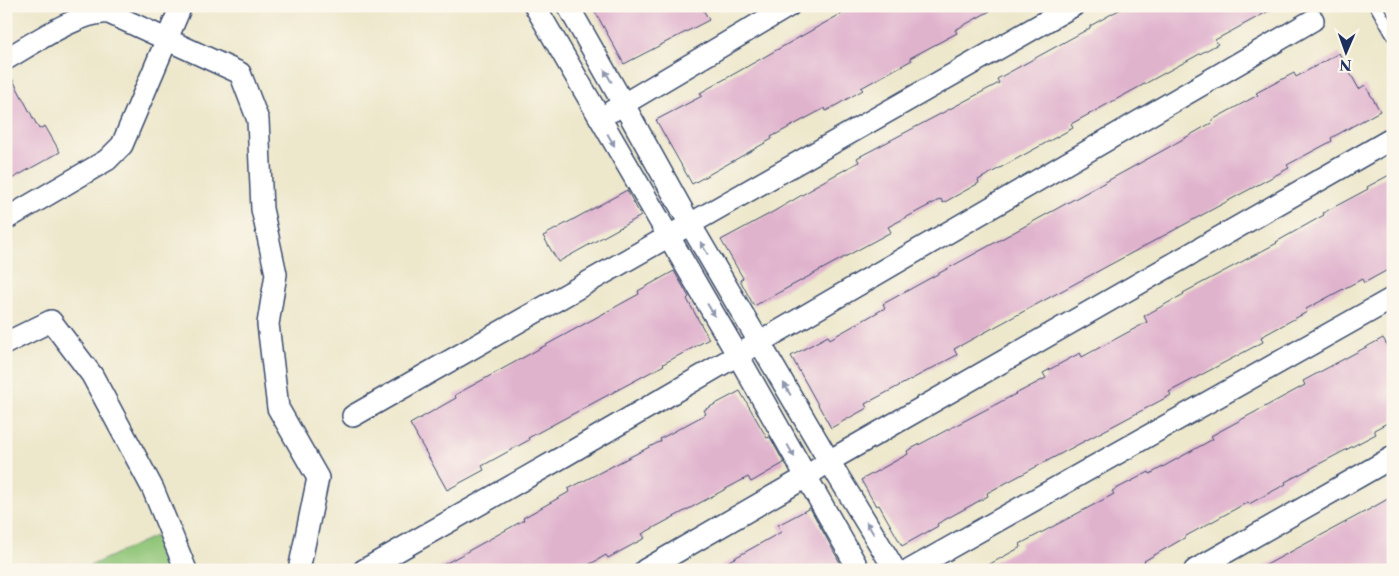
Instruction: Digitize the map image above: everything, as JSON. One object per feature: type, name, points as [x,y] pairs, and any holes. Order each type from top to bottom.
[{"type":"street","points":[[6,219],[107,160],[122,145],[181,6]]},
{"type":"street","points":[[535,6],[737,354],[859,570]]},
{"type":"street","points":[[568,6],[690,224],[895,570]]},
{"type":"street","points":[[599,118],[789,6]]},
{"type":"street","points":[[353,416],[1072,6]]},
{"type":"street","points":[[6,59],[74,21],[99,12],[109,13],[240,73],[258,120],[262,209],[276,274],[268,324],[278,408],[318,478],[299,570]]},
{"type":"street","points":[[364,570],[1313,20]]},
{"type":"street","points":[[645,570],[806,477],[829,461],[1393,138]]},
{"type":"street","points":[[910,570],[1393,298]]},
{"type":"street","points":[[6,343],[52,321],[92,375],[153,489],[186,570]]},
{"type":"street","points":[[1195,570],[1393,457]]},
{"type":"lane","points":[[1376,6],[1393,36]]},
{"type":"green space","points":[[155,536],[170,570],[81,570]]},
{"type":"building","points":[[592,6],[701,6],[709,20],[624,64]]},
{"type":"building","points":[[855,6],[999,6],[955,30],[957,33],[910,58],[912,60],[861,88],[863,90],[826,111],[825,108],[771,137],[772,139],[692,184],[656,120],[702,96],[700,93]]},
{"type":"building","points":[[1126,6],[1278,6],[1215,40],[1218,44],[1071,124],[1073,128],[978,180],[979,183],[943,203],[941,199],[888,227],[891,232],[754,306],[740,280],[743,278],[721,240],[859,162],[857,158],[999,83],[997,79]]},
{"type":"building","points":[[1339,53],[1359,89],[1365,85],[1380,111],[1331,138],[1332,141],[1287,165],[1289,168],[954,349],[957,355],[865,404],[867,408],[831,428],[791,356],[828,336],[830,339],[885,308],[883,304],[1162,151],[1213,122],[1212,120],[1258,95],[1256,93],[1294,73],[1296,77]]},
{"type":"building","points":[[6,71],[8,71],[39,129],[45,126],[60,152],[6,182]]},
{"type":"building","points":[[1393,173],[1393,267],[1364,283],[1362,279],[1306,309],[1307,312],[1261,337],[1263,342],[1169,392],[1171,395],[987,493],[988,496],[902,546],[879,505],[876,506],[861,480],[908,454],[907,451],[1046,378],[1043,373],[1080,353],[1082,357],[1147,322],[1144,316],[1277,243],[1324,215],[1323,213]]},
{"type":"building","points":[[627,190],[641,216],[558,262],[543,236]]},
{"type":"building","points":[[674,271],[709,339],[528,438],[529,440],[482,466],[484,470],[447,490],[410,424],[456,398],[455,395],[639,294],[638,291]]},
{"type":"building","points":[[1383,338],[1393,355],[1393,420],[1374,430],[1376,434],[1285,482],[1286,484],[1249,504],[1248,502],[1186,536],[1131,570],[979,570],[1021,547],[1020,544],[1114,494],[1112,491],[1149,472],[1150,474],[1213,439],[1211,436],[1305,385],[1303,381]]},
{"type":"building","points":[[740,391],[767,438],[770,437],[784,463],[751,482],[748,477],[642,534],[645,538],[608,558],[606,555],[580,570],[434,570],[524,520],[523,518],[569,492],[568,489],[661,441],[660,439],[706,414],[704,410]]},
{"type":"building","points":[[1393,496],[1393,570],[1257,570],[1370,509]]},
{"type":"building","points":[[810,508],[844,570],[713,570],[781,532],[778,525]]}]
